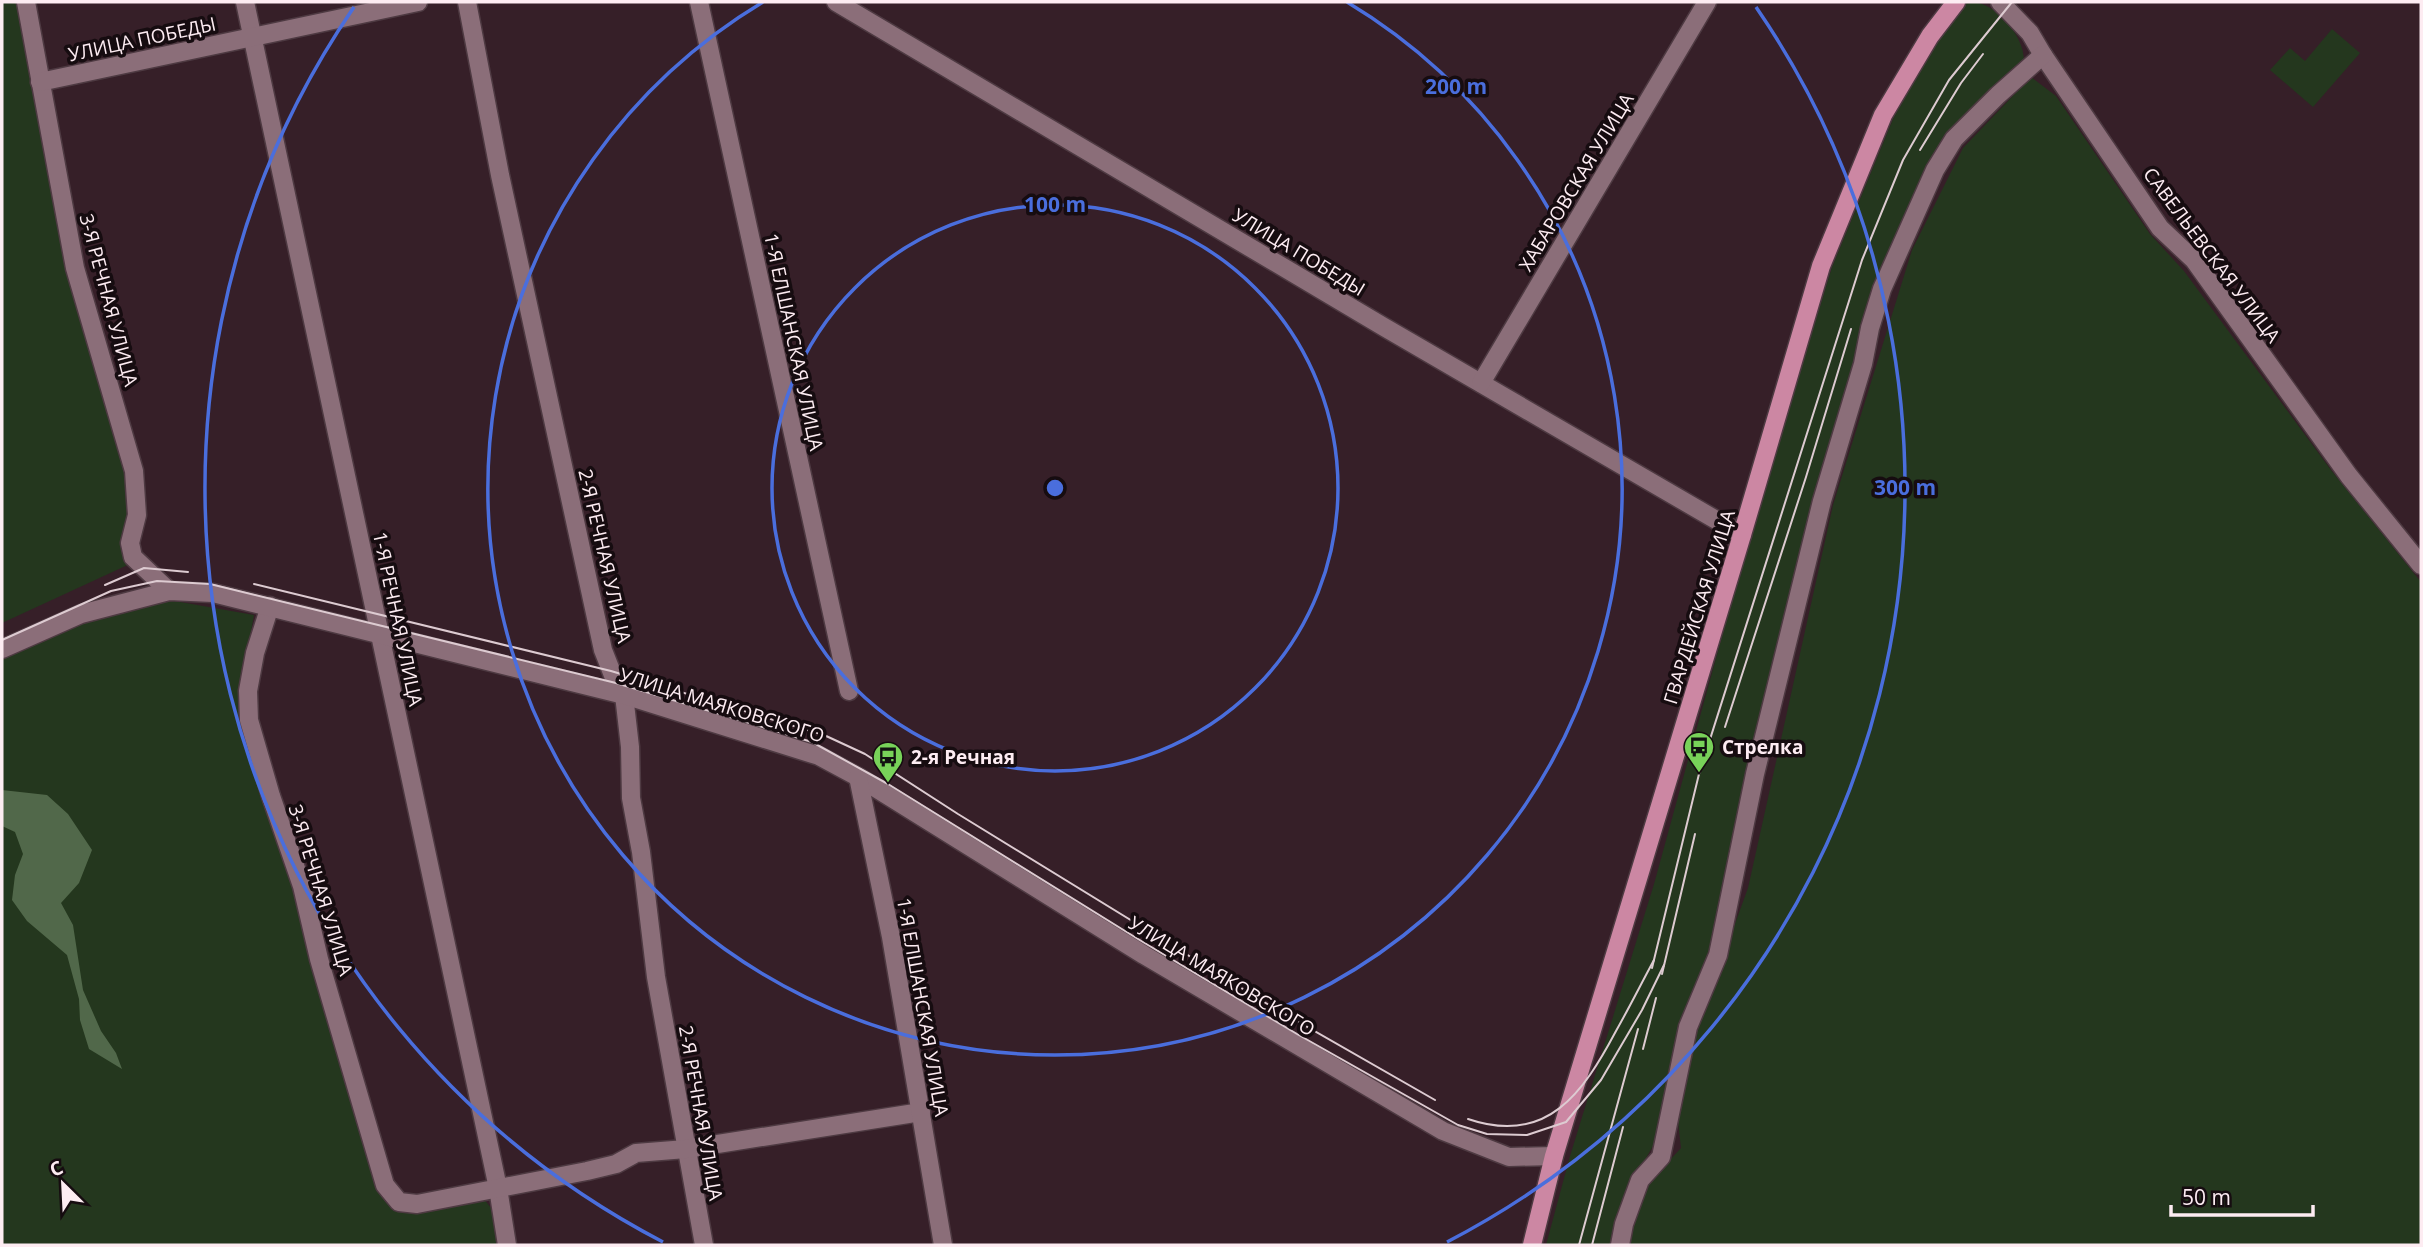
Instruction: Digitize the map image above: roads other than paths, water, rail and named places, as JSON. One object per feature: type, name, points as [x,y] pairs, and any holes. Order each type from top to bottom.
[{"type":"main road","name":"ГВАРДЕЙСКАЯ УЛИЦА","points":[[1532,1245],[1554,1156],[1821,266],[1884,115],[1930,36],[1956,2]]},
{"type":"street","name":"3-Я РЕЧНАЯ УЛИЦА","points":[[26,2],[75,268],[134,471],[137,515],[130,543],[133,557],[169,591]]},
{"type":"street","name":"1-Я РЕЧНАЯ УЛИЦА","points":[[245,2],[498,1188],[507,1245]]},
{"type":"street","name":"УЛИЦА ПОБЕДЫ","points":[[40,82],[418,2]]},
{"type":"street","name":"2-Я РЕЧНАЯ УЛИЦА","points":[[467,2],[503,188],[603,650],[616,683],[624,695],[630,747],[631,798],[641,852],[656,977],[704,1245]]},
{"type":"street","name":"1-Я ЕЛШАНСКАЯ УЛИЦА","points":[[699,2],[849,691]]},
{"type":"street","name":"УЛИЦА ПОБЕДЫ","points":[[835,2],[1742,535]]},
{"type":"street","name":"ХАБАРОВСКАЯ УЛИЦА","points":[[1481,383],[1707,2]]},
{"type":"street","name":"САВЕЛЬЕВСКАЯ УЛИЦА","points":[[2000,2],[2030,33],[2160,228],[2194,260],[2349,476],[2421,565]]},
{"type":"street","points":[[1620,1245],[1624,1224],[1640,1180],[1661,1157],[1688,1027],[1718,955],[1755,774],[1822,501],[1863,364],[1882,289],[1935,170],[1954,139],[2043,55]]},
{"type":"street","name":"УЛИЦА МАЯКОВСКОГО","points":[[2,649],[80,614],[169,591],[213,593],[624,695],[819,756],[858,776],[1144,955],[1443,1131],[1509,1157],[1554,1156]]},
{"type":"street","name":"3-Я РЕЧНАЯ УЛИЦА","points":[[270,606],[255,653],[248,691],[249,720],[271,796],[302,886],[319,959],[385,1185],[399,1202],[417,1204],[498,1188]]},
{"type":"street","name":"1-Я ЕЛШАНСКАЯ УЛИЦА","points":[[858,776],[891,937],[943,1245]]},
{"type":"street","points":[[498,1188],[616,1164],[636,1153],[686,1149],[921,1112]]},
{"type":"tram line","points":[[1652,968],[1699,774],[1862,260],[1903,160],[1949,80],[2012,2]]},
{"type":"tram line","points":[[1920,150],[1961,83],[1983,54]]},
{"type":"tram line","points":[[1725,727],[1851,329]]},
{"type":"tram line","points":[[105,585],[144,568],[188,572]]},
{"type":"tram line","points":[[2,640],[111,591],[157,581],[210,584],[616,683],[812,742],[888,784],[1297,1034],[1458,1125],[1487,1134],[1527,1135],[1566,1122],[1601,1080],[1642,1010],[1664,965]]},
{"type":"tram line","points":[[254,584],[611,671],[824,735],[865,754],[1269,1005],[1435,1100]]},
{"type":"tram line","points":[[1662,974],[1695,834]]},
{"type":"tram line","points":[[1468,1119],[1496,1126],[1520,1125],[1541,1119],[1559,1108],[1576,1093],[1590,1075],[1654,960]]},
{"type":"tram line","points":[[1643,1049],[1656,998]]},
{"type":"tram line","points":[[1579,1245],[1638,1029]]},
{"type":"tram line","points":[[1592,1245],[1623,1127]]},
{"type":"place","name":"Стрелка","points":[[1699,774]]},
{"type":"place","name":"2-я Речная","points":[[888,784]]}]
